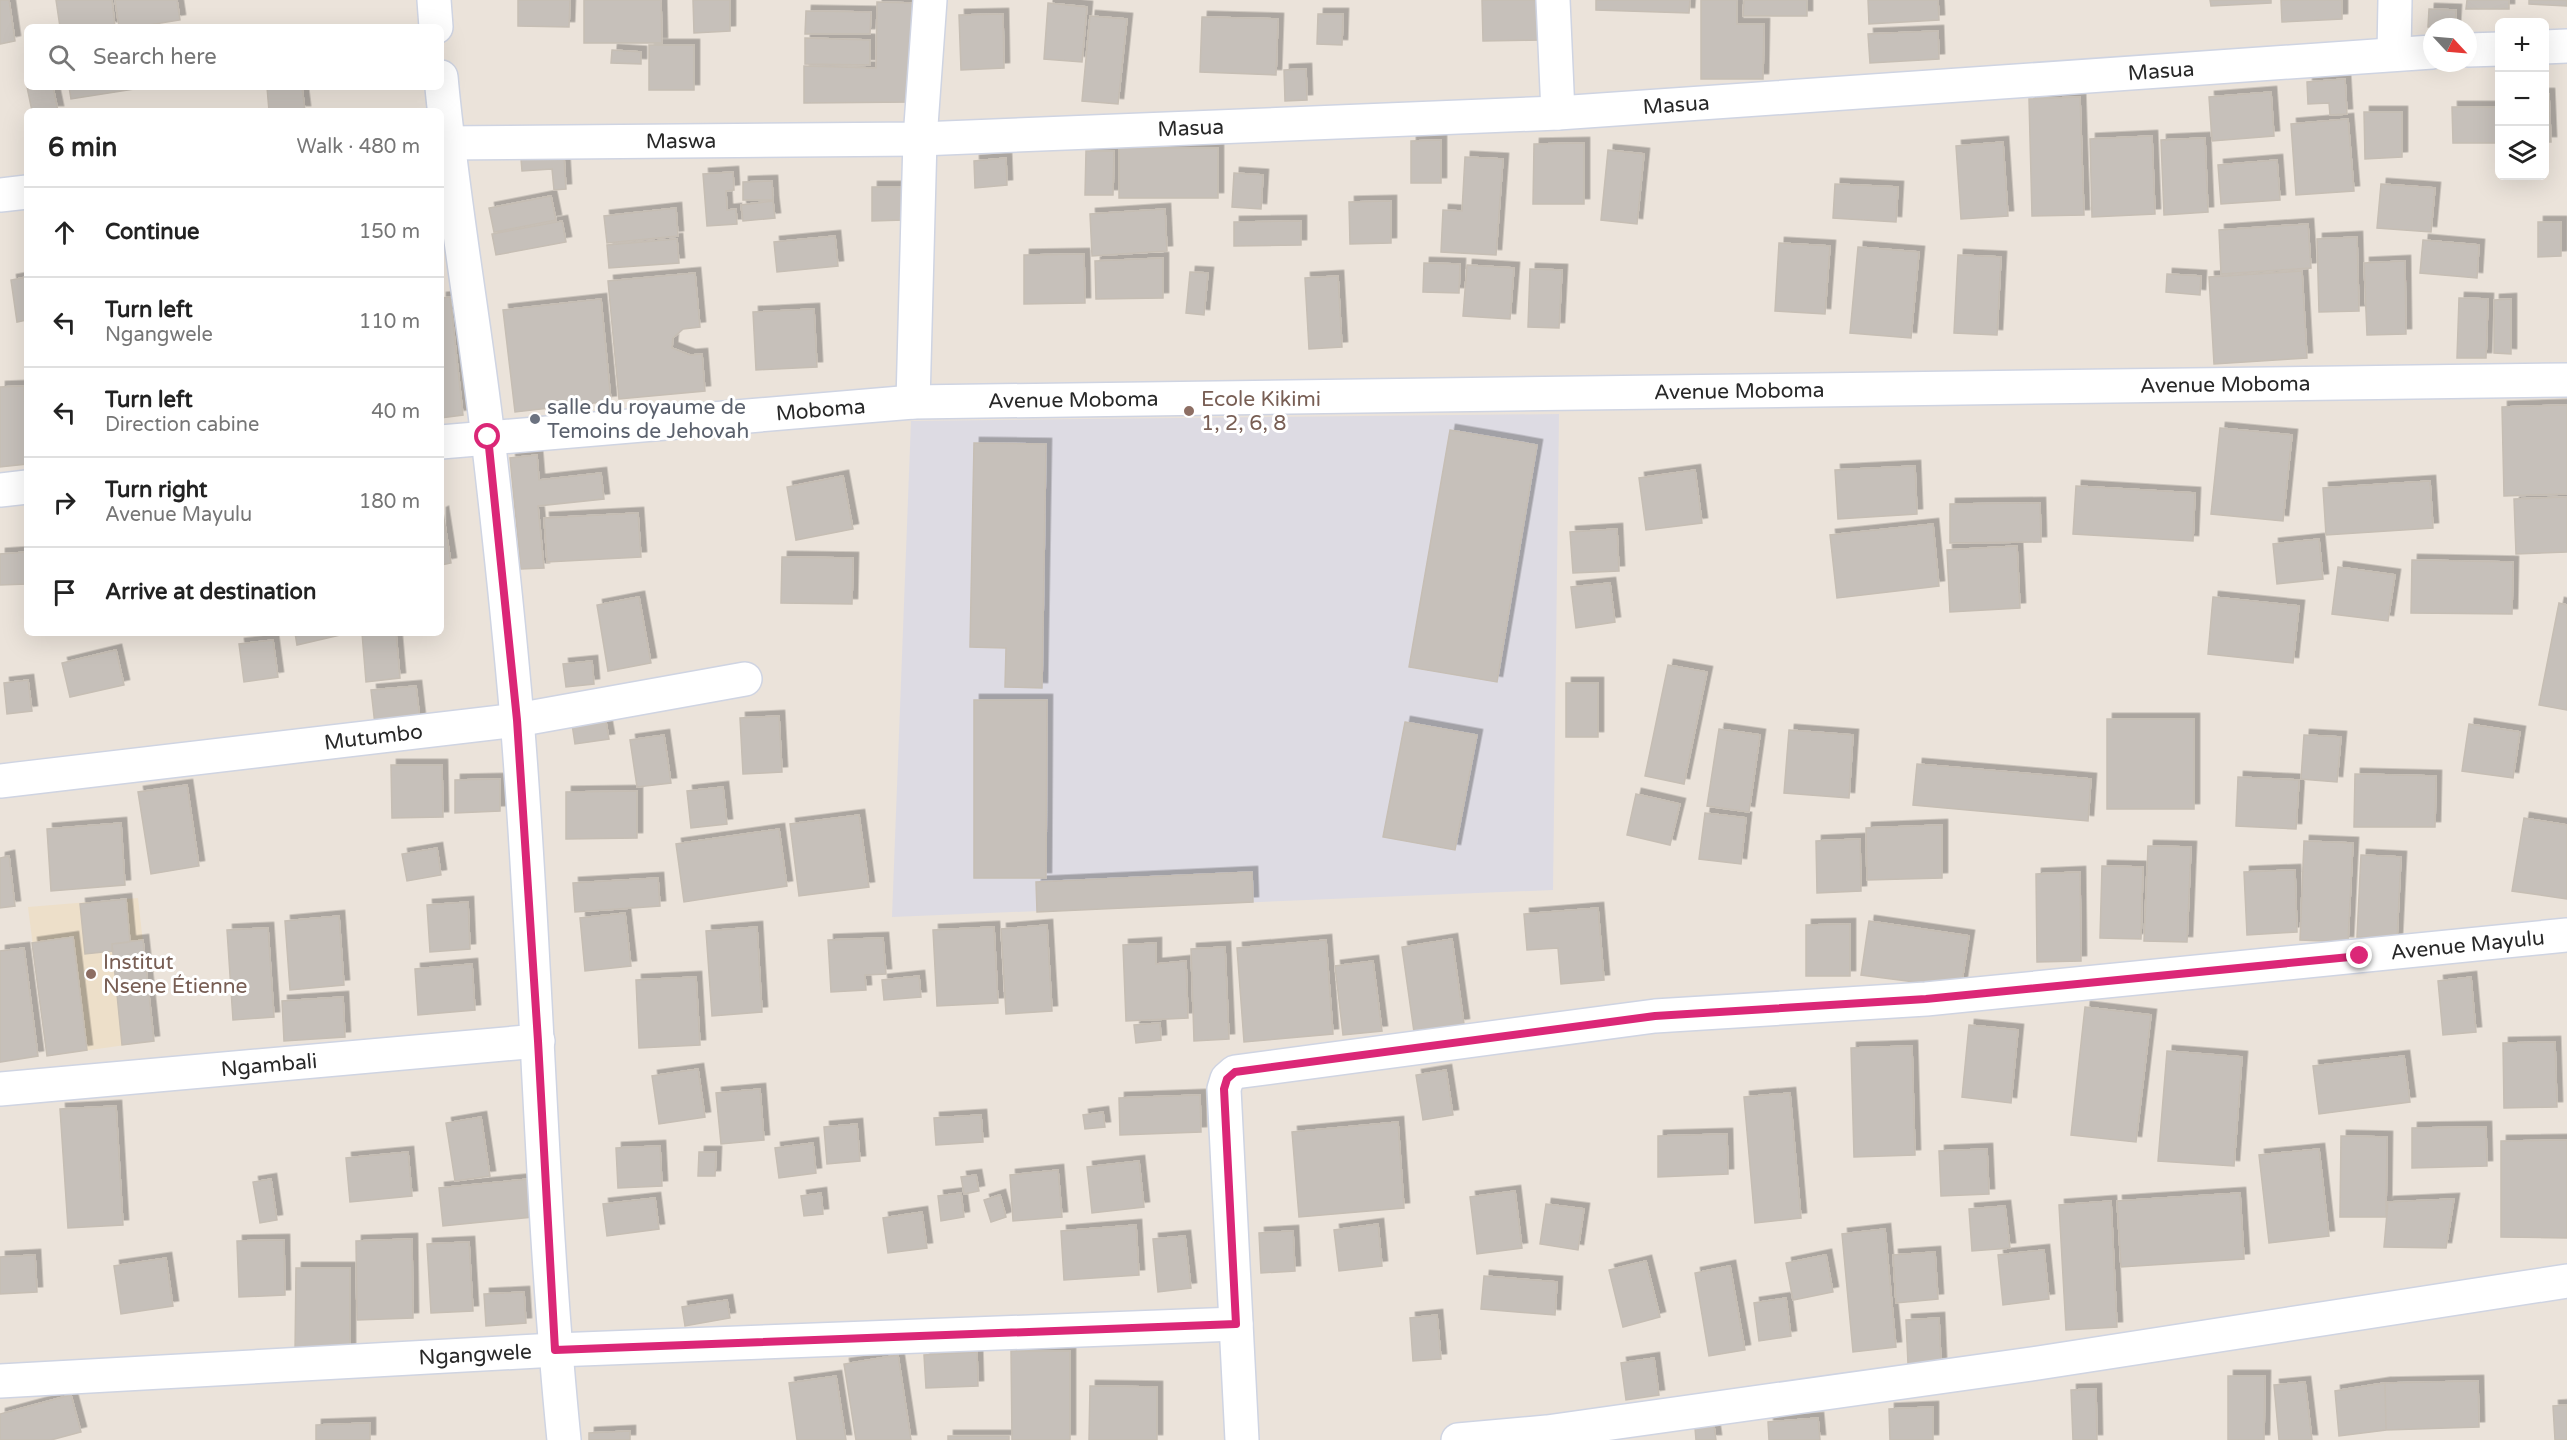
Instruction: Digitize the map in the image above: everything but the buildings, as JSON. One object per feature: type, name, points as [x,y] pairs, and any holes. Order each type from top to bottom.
[{"type":"street","points":[[434,0],[436,24]]},
{"type":"street","points":[[913,402],[920,139],[930,0]]},
{"type":"street","points":[[1553,0],[1558,113]]},
{"type":"street","points":[[2394,53],[2395,0]]},
{"type":"street","points":[[2549,47],[2567,46]]},
{"type":"street","points":[[2477,50],[2495,49]]},
{"type":"street","name":"Masua","points":[[920,139],[1558,113],[2423,52]]},
{"type":"street","points":[[442,90],[442,108]]},
{"type":"street","name":"Maswa","points":[[444,143],[920,139]]},
{"type":"street","points":[[444,143],[488,437],[517,720],[555,1350],[564,1440]]},
{"type":"street","points":[[0,195],[24,192]]},
{"type":"street","name":"Avenue Moboma","points":[[913,402],[2567,380]]},
{"type":"street","name":"Moboma","points":[[444,442],[913,402]]},
{"type":"street","points":[[0,490],[24,487]]},
{"type":"street","name":"Mutumbo","points":[[0,781],[517,720],[745,679]]},
{"type":"street","name":"Avenue Mayulu","points":[[1236,1324],[1224,1089],[1227,1079],[1235,1072],[1655,1016],[1926,999],[2567,935]]},
{"type":"street","name":"Ngambali","points":[[0,1089],[538,1041]]},
{"type":"street","points":[[1458,1440],[1547,1432],[2038,1363],[2567,1281]]},
{"type":"street","points":[[1236,1324],[1242,1440]]},
{"type":"street","name":"Ngangwele","points":[[0,1381],[555,1350],[1236,1324]]},
{"type":"shaded area","points":[[1559,414],[1553,890],[892,917],[911,421]]},
{"type":"shaded area","name":"Institut Nsene Étienne","points":[[138,898],[154,1041],[47,1056],[28,907]]},
{"type":"place","name":"Ecole Kikimi 1, 2, 6, 8","points":[[1189,411]]},
{"type":"place","name":"salle du royaume de Temoins de Jehovah","points":[[535,419]]},
{"type":"place","name":"Institut Nsene Étienne","points":[[91,974]]},
{"type":"route","points":[[488,437],[517,720],[555,1350],[1236,1324],[1224,1089],[1227,1079],[1235,1072],[1655,1016],[1926,999],[1984,991],[2360,956]]}]
